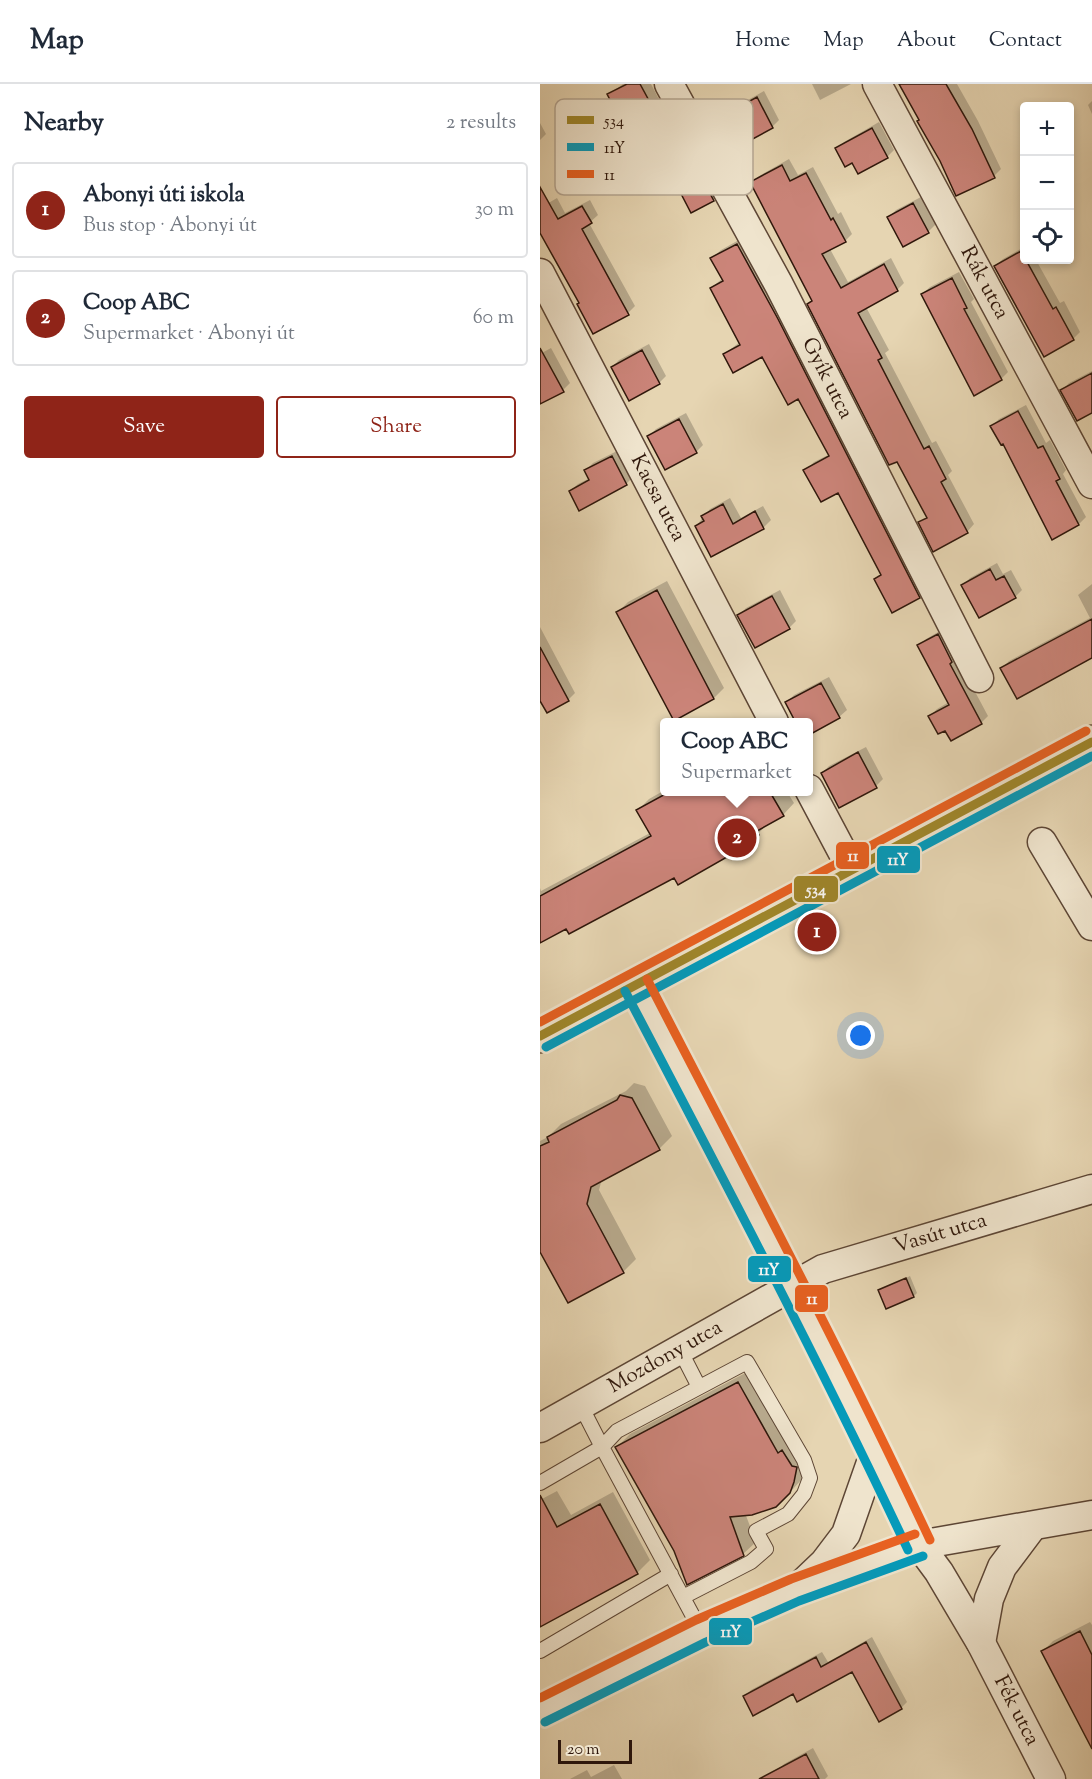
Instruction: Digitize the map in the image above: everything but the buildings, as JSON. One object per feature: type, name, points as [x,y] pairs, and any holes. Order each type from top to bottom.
[{"type":"main road","points":[[540,1036],[1092,742]]},
{"type":"street","name":"Gyík utca","points":[[669,84],[677,99]]},
{"type":"street","name":"Rák utca","points":[[877,84],[1092,484]]},
{"type":"street","name":"Gyík utca","points":[[730,195],[779,285],[980,678]]},
{"type":"street","name":"Kacsa utca","points":[[540,273],[771,718]]},
{"type":"street","points":[[813,796],[852,870]]},
{"type":"street","points":[[1042,842],[1092,926]]},
{"type":"street","name":"Fék utca","points":[[636,985],[793,1286],[919,1545],[939,1572],[981,1643],[1051,1779]]},
{"type":"street","name":"Vasút utca","points":[[793,1286],[823,1269],[1092,1189]]},
{"type":"street","name":"Mozdony utca","points":[[540,1428],[793,1286]]},
{"type":"street","points":[[795,1590],[824,1563],[846,1534],[875,1451]]},
{"type":"street","points":[[540,1711],[701,1631],[795,1590],[919,1545],[1092,1515]]},
{"type":"street","points":[[981,1643],[989,1599],[1002,1567],[1032,1527]]},
{"type":"lane","points":[[680,1350],[699,1387]]},
{"type":"lane","points":[[540,1483],[602,1447],[617,1431],[747,1362],[804,1460],[810,1478],[804,1494],[788,1514],[756,1531],[766,1549],[752,1562],[683,1597]]},
{"type":"lane","points":[[581,1406],[701,1631]]},
{"type":"lane","points":[[540,1651],[671,1574]]},
{"type":"transit line","name":"11","points":[[540,1022],[1086,731]]},
{"type":"transit line","name":"534","points":[[540,1036],[1092,742]]},
{"type":"transit line","name":"11Y","points":[[546,1047],[1092,756]]},
{"type":"transit line","name":"11","points":[[647,979],[827,1328],[930,1540]]},
{"type":"transit line","name":"11Y","points":[[625,991],[805,1339],[908,1550]]},
{"type":"transit line","name":"11","points":[[540,1698],[696,1620],[791,1579],[915,1534]]},
{"type":"transit line","name":"11Y","points":[[545,1722],[706,1642],[799,1601],[923,1556]]},
{"type":"place","name":"Coop ABC","points":[[737,838]]},
{"type":"place","name":"Abonyi úti iskola","points":[[817,932]]}]
